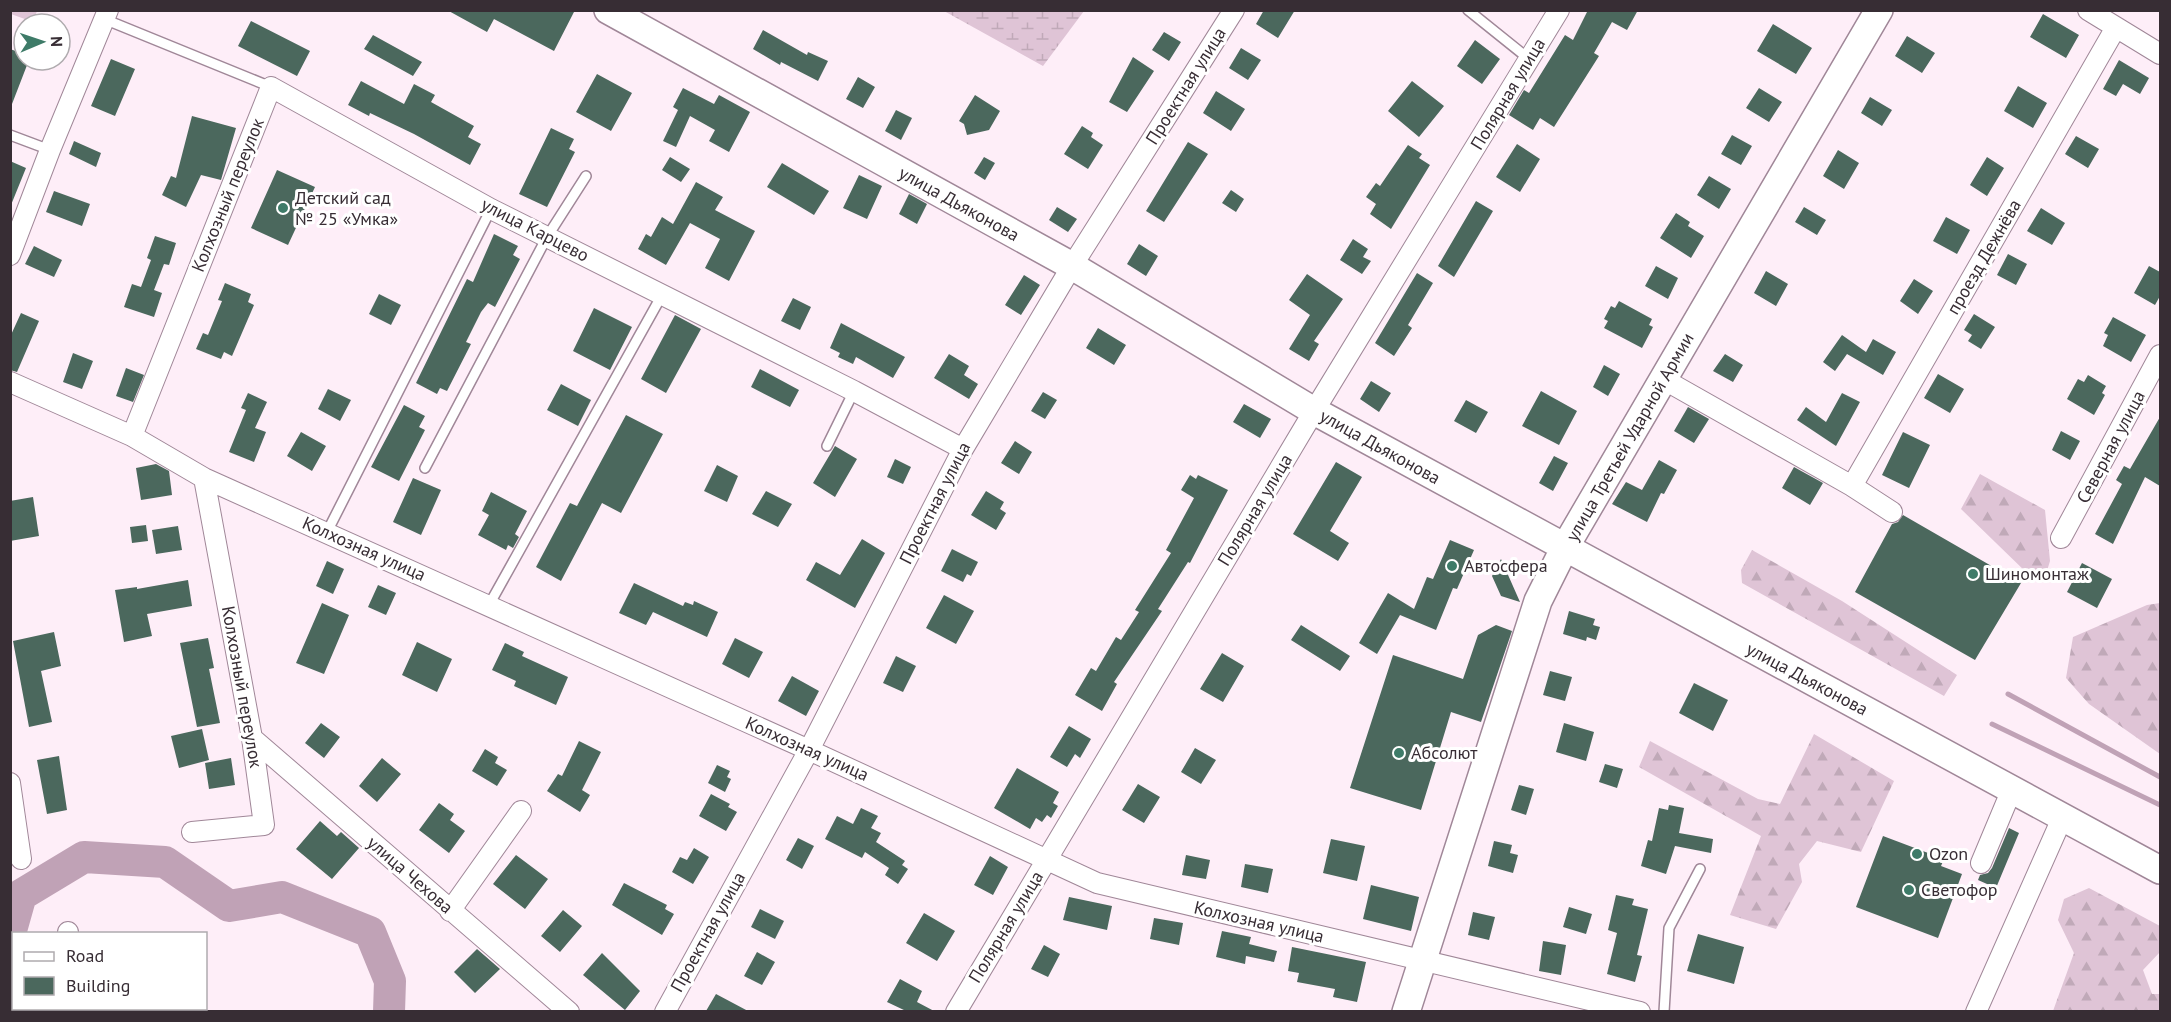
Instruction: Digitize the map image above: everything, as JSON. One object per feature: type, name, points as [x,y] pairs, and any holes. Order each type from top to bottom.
[{"type":"main road","name":"улица Третьей Ударной Армии","points":[[1406,1011],[1424,961],[1538,601],[1564,549],[1879,10]]},
{"type":"main road","name":"улица Дьяконова","points":[[622,14],[1072,266],[1314,411],[1564,549],[2160,870]]},
{"type":"street","name":"Проектная улица","points":[[665,1011],[809,750],[963,448],[1072,266],[1234,10]]},
{"type":"street","name":"Полярная улица","points":[[956,1011],[1314,411],[1559,10]]},
{"type":"street","points":[[2088,10],[2115,29],[2160,54]]},
{"type":"street","points":[[10,255],[50,150],[106,15]]},
{"type":"street","name":"проезд Дежнёва","points":[[1852,486],[2115,29]]},
{"type":"street","name":"улица Карцево","points":[[271,87],[490,209],[963,448]]},
{"type":"street","name":"Колхозный переулок","points":[[132,436],[271,87]]},
{"type":"street","name":"Северная улица","points":[[2061,538],[2160,355]]},
{"type":"street","points":[[1663,379],[1852,486],[1892,512]]},
{"type":"street","name":"Колхозная улица","points":[[10,382],[132,436],[204,478],[809,750],[1097,883],[1424,961],[1567,1003],[1640,1011]]},
{"type":"street","name":"Колхозный переулок","points":[[192,831],[264,825],[252,738],[204,478]]},
{"type":"street","name":"улица Чехова","points":[[252,738],[568,1011]]},
{"type":"street","points":[[10,783],[15,837],[21,859]]},
{"type":"street","points":[[1981,863],[2012,789]]},
{"type":"street","points":[[450,911],[521,811]]},
{"type":"street","points":[[1976,1011],[2063,816]]},
{"type":"lane","points":[[1468,10],[1529,59]]},
{"type":"lane","name":"улица Карцево","points":[[106,15],[271,87]]},
{"type":"lane","points":[[10,135],[50,150]]},
{"type":"lane","points":[[425,468],[547,237],[586,177]]},
{"type":"lane","points":[[327,532],[490,209]]},
{"type":"lane","points":[[489,605],[662,295]]},
{"type":"lane","points":[[827,446],[854,391]]},
{"type":"lane","points":[[1664,1011],[1669,928],[1700,869]]},
{"type":"green space","points":[[11,10],[37,11],[12,12],[11,14]]},
{"type":"green space","points":[[1084,10],[1043,66],[944,11]]},
{"type":"green space","points":[[1980,474],[2045,510],[2050,561],[2046,574],[2029,575],[1961,509]]},
{"type":"green space","points":[[1752,550],[1842,601],[1957,675],[1944,696],[1742,583],[1741,570]]},
{"type":"green space","points":[[2160,603],[2160,754],[2089,704],[2066,678],[2073,637],[2147,605]]},
{"type":"green space","points":[[1814,734],[1894,781],[1861,852],[1817,841],[1799,864],[1802,882],[1776,929],[1730,915],[1761,836],[1639,767],[1650,741],[1758,799],[1780,804]]},
{"type":"green space","points":[[2089,888],[2160,926],[2160,952],[2143,970],[2152,994],[2160,994],[2160,1011],[2053,1011],[2074,953],[2058,920],[2064,899]]},
{"type":"building","points":[[447,10],[575,10],[554,51],[494,19],[487,32]]},
{"type":"building","points":[[1264,10],[1295,10],[1278,38],[1256,24]]},
{"type":"building","points":[[1588,10],[1638,10],[1627,30],[1612,22],[1594,53],[1599,56],[1554,127],[1540,118],[1533,130],[1509,115],[1524,90],[1529,93],[1565,35],[1573,40]]},
{"type":"building","points":[[2043,14],[2079,35],[2066,58],[2030,37]]},
{"type":"building","points":[[251,21],[310,51],[297,76],[238,46]]},
{"type":"building","points":[[1773,24],[1812,48],[1796,74],[1757,51]]},
{"type":"building","points":[[763,30],[807,55],[808,52],[828,61],[818,81],[781,62],[780,65],[753,49]]},
{"type":"building","points":[[1164,32],[1181,42],[1169,61],[1152,50]]},
{"type":"building","points":[[373,35],[422,62],[413,76],[364,49]]},
{"type":"building","points":[[1907,36],[1935,53],[1922,73],[1895,56]]},
{"type":"building","points":[[1475,40],[1500,59],[1482,84],[1457,66]]},
{"type":"building","points":[[1241,48],[1261,60],[1248,80],[1229,68]]},
{"type":"building","points":[[10,49],[12,50],[12,72],[24,72],[12,104]]},
{"type":"building","points":[[1133,57],[1154,71],[1127,112],[1109,102]]},
{"type":"building","points":[[111,59],[135,69],[115,116],[91,106]]},
{"type":"building","points":[[2119,60],[2149,78],[2140,94],[2123,84],[2116,96],[2103,89]]},
{"type":"building","points":[[597,74],[632,93],[611,131],[576,112]]},
{"type":"building","points":[[858,77],[875,87],[863,108],[846,99]]},
{"type":"building","points":[[361,81],[404,104],[414,84],[435,95],[431,102],[474,126],[468,137],[481,144],[470,165],[414,134],[348,105]]},
{"type":"building","points":[[1412,81],[1444,106],[1419,137],[1388,111]]},
{"type":"building","points":[[2018,86],[2047,103],[2033,128],[2004,111]]},
{"type":"building","points":[[683,88],[714,104],[719,95],[750,112],[729,152],[709,141],[715,130],[690,116],[676,147],[663,141],[678,110],[673,107]]},
{"type":"building","points":[[1759,88],[1782,102],[1769,122],[1746,108]]},
{"type":"building","points":[[1216,91],[1245,109],[1231,131],[1203,113]]},
{"type":"building","points":[[975,95],[1000,111],[989,130],[967,135],[964,124],[959,121]]},
{"type":"building","points":[[1870,97],[1892,110],[1882,126],[1861,113]]},
{"type":"building","points":[[896,110],[912,118],[901,140],[885,131]]},
{"type":"building","points":[[192,116],[236,128],[221,180],[201,175],[186,207],[162,195],[171,176],[176,178]]},
{"type":"building","points":[[1082,126],[1093,133],[1091,137],[1103,145],[1088,169],[1064,154]]},
{"type":"building","points":[[551,128],[574,139],[569,149],[575,152],[547,207],[519,194]]},
{"type":"building","points":[[1732,135],[1752,146],[1741,165],[1721,154]]},
{"type":"building","points":[[2076,136],[2099,149],[2088,168],[2065,154]]},
{"type":"building","points":[[74,141],[101,153],[96,167],[69,154]]},
{"type":"building","points":[[1188,142],[1208,154],[1164,222],[1146,211]]},
{"type":"building","points":[[1517,144],[1540,159],[1520,192],[1496,177]]},
{"type":"building","points":[[1408,145],[1422,154],[1419,158],[1430,165],[1391,229],[1370,214],[1376,204],[1366,197],[1376,183],[1380,186]]},
{"type":"building","points":[[1838,150],[1859,163],[1844,189],[1823,176]]},
{"type":"building","points":[[670,157],[690,169],[681,182],[662,170]]},
{"type":"building","points":[[984,157],[995,163],[985,180],[974,173]]},
{"type":"building","points":[[1987,157],[2004,168],[1987,196],[1970,185]]},
{"type":"building","points":[[10,161],[26,168],[11,205],[10,205]]},
{"type":"building","points":[[782,163],[829,191],[814,215],[767,187]]},
{"type":"building","name":"Детский сад № 25 «Умка»","points":[[277,170],[315,187],[288,245],[251,228]]},
{"type":"building","points":[[859,175],[882,186],[867,219],[843,208]]},
{"type":"building","points":[[1709,176],[1731,189],[1719,209],[1697,195]]},
{"type":"building","points":[[696,182],[723,197],[715,210],[755,231],[729,281],[705,268],[720,239],[690,223],[666,265],[638,249],[646,234],[651,237],[662,217],[673,224]]},
{"type":"building","points":[[1231,190],[1244,199],[1236,212],[1222,203]]},
{"type":"building","points":[[54,191],[90,204],[82,226],[46,212]]},
{"type":"building","points":[[909,194],[927,204],[917,224],[899,214]]},
{"type":"building","points":[[1476,201],[1493,211],[1454,277],[1438,266]]},
{"type":"building","points":[[1057,207],[1077,219],[1068,232],[1049,220]]},
{"type":"building","points":[[1804,207],[1826,220],[1817,235],[1795,222]]},
{"type":"building","points":[[2041,208],[2065,223],[2052,245],[2027,231]]},
{"type":"building","points":[[1676,213],[1690,222],[1688,226],[1704,236],[1691,258],[1660,238]]},
{"type":"building","points":[[1946,217],[1970,230],[1957,254],[1933,241]]},
{"type":"building","points":[[494,234],[518,246],[513,255],[520,259],[495,307],[488,303],[481,312],[466,342],[471,344],[447,391],[440,388],[437,394],[416,383],[467,279],[473,282]]},
{"type":"building","points":[[155,236],[176,243],[169,265],[164,264],[154,290],[162,293],[154,317],[124,307],[132,284],[141,287],[151,260],[147,258]]},
{"type":"building","points":[[1353,239],[1368,249],[1363,257],[1371,261],[1362,274],[1340,260]]},
{"type":"building","points":[[1139,244],[1158,256],[1146,276],[1127,264]]},
{"type":"building","points":[[34,246],[62,260],[54,277],[25,264]]},
{"type":"building","points":[[2008,254],[2027,264],[2016,285],[1997,275]]},
{"type":"building","points":[[1656,266],[1678,278],[1668,299],[1645,286]]},
{"type":"building","points":[[2149,266],[2160,272],[2160,296],[2155,305],[2134,293]]},
{"type":"building","points":[[1766,271],[1788,284],[1776,306],[1754,293]]},
{"type":"building","points":[[1417,273],[1433,283],[1408,325],[1412,328],[1394,356],[1375,343]]},
{"type":"building","points":[[1307,274],[1343,299],[1314,341],[1319,344],[1309,361],[1289,349],[1310,315],[1289,300]]},
{"type":"building","points":[[1024,275],[1040,285],[1021,315],[1005,305]]},
{"type":"building","points":[[1914,279],[1933,291],[1918,314],[1900,301]]},
{"type":"building","points":[[225,283],[251,294],[248,302],[254,305],[232,356],[224,352],[221,359],[196,349],[203,333],[208,335],[222,301],[218,300]]},
{"type":"building","points":[[379,294],[401,305],[391,325],[369,314]]},
{"type":"building","points":[[793,298],[811,307],[800,330],[781,321]]},
{"type":"building","points":[[1619,301],[1652,319],[1649,325],[1653,327],[1642,348],[1604,328],[1608,321],[1604,319],[1611,306],[1615,308]]},
{"type":"building","points":[[594,308],[632,327],[610,370],[573,351]]},
{"type":"building","points":[[21,313],[39,321],[17,372],[10,370],[10,337]]},
{"type":"building","points":[[1974,314],[1995,327],[1981,349],[1968,341],[1972,335],[1964,330]]},
{"type":"building","points":[[675,315],[701,329],[666,393],[641,379]]},
{"type":"building","points":[[2113,317],[2146,335],[2131,362],[2103,346],[2108,335],[2104,333]]},
{"type":"building","points":[[841,323],[905,357],[893,378],[856,357],[853,364],[838,357],[840,353],[830,348]]},
{"type":"building","points":[[1098,328],[1126,345],[1114,365],[1086,348]]},
{"type":"building","points":[[1842,335],[1866,352],[1873,339],[1896,352],[1883,375],[1847,354],[1835,371],[1823,362]]},
{"type":"building","points":[[73,353],[93,361],[82,389],[63,382]]},
{"type":"building","points":[[949,354],[969,366],[964,375],[978,384],[969,399],[934,378]]},
{"type":"building","points":[[1725,354],[1743,365],[1733,382],[1713,371]]},
{"type":"building","points":[[1604,365],[1620,374],[1608,396],[1593,387]]},
{"type":"building","points":[[126,368],[144,375],[133,402],[116,396]]},
{"type":"building","points":[[760,369],[799,390],[790,407],[751,387]]},
{"type":"building","points":[[1938,374],[1964,389],[1950,413],[1924,398]]},
{"type":"building","points":[[2088,375],[2106,386],[2102,393],[2105,395],[2094,415],[2067,399],[2078,379],[2084,382]]},
{"type":"building","points":[[1371,381],[1391,393],[1379,412],[1360,399]]},
{"type":"building","points":[[561,384],[591,400],[578,426],[547,410]]},
{"type":"building","points":[[328,389],[351,400],[340,421],[318,409]]},
{"type":"building","points":[[1541,391],[1577,411],[1559,445],[1522,426]]},
{"type":"building","points":[[1043,392],[1057,400],[1045,419],[1031,411]]},
{"type":"building","points":[[248,393],[267,402],[255,428],[266,432],[254,462],[229,452],[246,410],[241,408]]},
{"type":"building","points":[[1842,393],[1860,402],[1836,446],[1797,420],[1806,407],[1826,422]]},
{"type":"building","points":[[1466,400],[1488,412],[1476,433],[1454,421]]},
{"type":"building","points":[[1244,404],[1271,419],[1260,438],[1233,422]]},
{"type":"building","points":[[404,405],[425,416],[419,427],[425,430],[399,481],[371,467]]},
{"type":"building","points":[[1688,407],[1709,419],[1694,443],[1674,431]]},
{"type":"building","points":[[626,415],[663,434],[621,513],[602,503],[561,581],[536,567],[570,503],[577,506]]},
{"type":"building","points":[[2160,417],[2160,486],[2145,477],[2113,544],[2095,534],[2122,484],[2116,480],[2124,466],[2130,469]]},
{"type":"building","points":[[2061,431],[2080,441],[2070,460],[2052,450]]},
{"type":"building","points":[[301,432],[326,446],[312,471],[287,456]]},
{"type":"building","points":[[1903,432],[1930,445],[1909,488],[1882,475]]},
{"type":"building","points":[[1015,441],[1032,452],[1019,474],[1001,463]]},
{"type":"building","points":[[835,446],[857,459],[835,497],[813,483]]},
{"type":"building","points":[[1554,456],[1568,463],[1553,491],[1539,483]]},
{"type":"building","points":[[895,459],[911,467],[903,484],[887,477]]},
{"type":"building","points":[[1659,460],[1677,470],[1664,494],[1661,493],[1647,522],[1612,504],[1626,482],[1642,490]]},
{"type":"building","points":[[1336,462],[1362,477],[1330,531],[1349,543],[1338,561],[1293,534]]},
{"type":"building","points":[[156,464],[169,471],[172,495],[141,500],[136,468]]},
{"type":"building","points":[[717,465],[738,476],[727,502],[704,491]]},
{"type":"building","points":[[1794,467],[1823,483],[1810,505],[1782,488]]},
{"type":"building","points":[[1190,475],[1196,479],[1198,475],[1228,490],[1190,563],[1188,562],[1158,609],[1162,611],[1114,682],[1117,684],[1102,711],[1075,695],[1091,668],[1096,671],[1116,637],[1121,640],[1139,612],[1135,610],[1171,553],[1166,550],[1194,498],[1181,490]]},
{"type":"building","points":[[413,478],[441,490],[421,535],[393,522]]},
{"type":"building","points":[[766,491],[792,504],[778,527],[752,514]]},
{"type":"building","points":[[986,491],[1004,502],[1000,509],[1006,513],[996,530],[971,515]]},
{"type":"building","points":[[491,492],[527,511],[515,534],[519,537],[513,548],[508,545],[506,550],[478,535],[489,515],[482,511]]},
{"type":"building","points":[[33,497],[39,536],[10,541],[10,501]]},
{"type":"building","points":[[1903,515],[2021,583],[1975,660],[1855,592],[1892,524],[1898,522]]},
{"type":"building","points":[[146,525],[148,541],[132,543],[130,527]]},
{"type":"building","points":[[178,526],[182,550],[156,554],[152,530]]},
{"type":"building","points":[[862,539],[885,553],[855,608],[806,580],[816,562],[840,575]]},
{"type":"building","points":[[1450,540],[1474,550],[1457,589],[1453,588],[1436,630],[1400,615],[1377,654],[1359,643],[1388,593],[1414,609],[1427,577],[1433,579]]},
{"type":"building","points":[[952,549],[978,562],[971,576],[967,574],[963,582],[941,571]]},
{"type":"building","points":[[1501,559],[1520,602],[1501,596],[1492,576]]},
{"type":"building","points":[[327,561],[344,569],[333,594],[316,586]]},
{"type":"building","points":[[2082,563],[2112,579],[2097,608],[2067,592]]},
{"type":"building","points":[[188,580],[192,606],[147,614],[152,636],[124,642],[115,590],[137,587],[137,589]]},
{"type":"building","points":[[634,583],[683,606],[685,602],[693,605],[694,601],[718,612],[707,637],[653,612],[646,625],[619,613]]},
{"type":"building","points":[[378,585],[396,593],[386,615],[368,607]]},
{"type":"building","points":[[944,595],[974,611],[956,644],[926,628]]},
{"type":"building","points":[[322,603],[349,615],[324,674],[296,663]]},
{"type":"building","points":[[1569,611],[1595,619],[1593,625],[1600,627],[1596,640],[1587,637],[1586,641],[1563,634]]},
{"type":"building","points":[[1301,625],[1350,656],[1340,671],[1291,640]]},
{"type":"building","points":[[1496,625],[1512,631],[1481,722],[1451,712],[1421,810],[1350,788],[1393,655],[1463,679],[1478,635]]},
{"type":"building","points":[[54,632],[61,666],[41,671],[52,722],[29,727],[13,641]]},
{"type":"building","points":[[208,638],[214,668],[209,669],[220,723],[197,727],[180,643]]},
{"type":"building","points":[[735,638],[763,652],[749,678],[722,664]]},
{"type":"building","points":[[417,642],[452,659],[437,692],[402,675]]},
{"type":"building","points":[[505,643],[524,652],[522,656],[568,677],[556,705],[514,686],[516,681],[492,670]]},
{"type":"building","points":[[1222,653],[1244,666],[1223,702],[1200,689]]},
{"type":"building","points":[[896,656],[916,666],[903,692],[883,683]]},
{"type":"building","points":[[1550,671],[1572,677],[1565,701],[1543,695]]},
{"type":"building","points":[[792,676],[819,691],[806,716],[778,701]]},
{"type":"building","points":[[1694,683],[1728,700],[1713,731],[1679,713]]},
{"type":"building","points":[[321,723],[340,737],[324,758],[305,743]]},
{"type":"building","points":[[1564,723],[1594,732],[1586,761],[1556,752]]},
{"type":"building","points":[[1069,726],[1091,739],[1080,758],[1075,754],[1067,767],[1050,757]]},
{"type":"building","points":[[202,729],[209,760],[179,768],[171,736]]},
{"type":"building","points":[[579,741],[601,752],[582,790],[590,795],[580,812],[547,791],[558,774],[562,776]]},
{"type":"building","points":[[1195,748],[1216,760],[1201,784],[1181,772]]},
{"type":"building","points":[[485,749],[498,757],[495,763],[507,770],[497,786],[472,771]]},
{"type":"building","points":[[59,756],[67,810],[47,814],[37,760]]},
{"type":"building","points":[[231,758],[235,785],[209,789],[205,763]]},
{"type":"building","points":[[382,758],[401,774],[377,802],[359,786]]},
{"type":"building","points":[[1605,764],[1623,769],[1617,788],[1599,782]]},
{"type":"building","points":[[717,765],[730,771],[727,777],[731,779],[725,792],[708,783]]},
{"type":"building","points":[[1017,768],[1059,792],[1053,803],[1058,806],[1051,818],[1047,815],[1042,822],[1036,818],[1030,829],[994,808]]},
{"type":"building","points":[[1138,784],[1160,797],[1144,823],[1122,810]]},
{"type":"building","points":[[1519,785],[1534,789],[1526,815],[1511,810]]},
{"type":"building","points":[[711,794],[730,804],[728,807],[737,812],[726,831],[699,816]]},
{"type":"building","points":[[439,803],[454,814],[450,820],[465,831],[449,853],[419,830]]},
{"type":"building","points":[[1669,805],[1684,808],[1679,833],[1713,839],[1711,853],[1675,846],[1666,874],[1641,866],[1648,840],[1652,841],[1659,808],[1668,810]]},
{"type":"building","points":[[861,808],[878,816],[871,828],[881,833],[876,842],[905,861],[902,865],[908,869],[898,884],[885,875],[889,868],[865,852],[862,858],[825,839],[837,816],[853,824]]},
{"type":"building","points":[[320,821],[337,836],[341,832],[359,848],[332,879],[296,849]]},
{"type":"building","points":[[2009,828],[2019,833],[1996,888],[1978,880],[1980,875],[1988,873],[1992,868]]},
{"type":"building","name":"Светофор","points":[[1883,836],[1944,859],[1941,866],[1962,874],[1938,938],[1856,907]]},
{"type":"building","points":[[798,838],[814,846],[802,869],[786,860]]},
{"type":"building","points":[[1331,839],[1365,846],[1357,881],[1323,873]]},
{"type":"building","points":[[1494,841],[1512,845],[1510,853],[1518,855],[1513,873],[1488,866]]},
{"type":"building","points":[[694,848],[709,857],[693,884],[672,872],[680,857],[687,860]]},
{"type":"building","points":[[516,855],[548,879],[525,909],[493,884]]},
{"type":"building","points":[[1186,855],[1210,860],[1206,879],[1182,875]]},
{"type":"building","points":[[990,856],[1008,867],[993,895],[974,885]]},
{"type":"building","points":[[1245,864],[1273,869],[1268,893],[1241,887]]},
{"type":"building","points":[[624,883],[667,905],[665,909],[674,914],[662,935],[612,905]]},
{"type":"building","points":[[1371,885],[1419,897],[1411,931],[1363,919]]},
{"type":"building","points":[[1616,895],[1634,899],[1632,905],[1648,909],[1637,955],[1642,956],[1635,982],[1607,974],[1617,933],[1608,930]]},
{"type":"building","points":[[1069,897],[1112,906],[1107,930],[1063,920]]},
{"type":"building","points":[[1569,907],[1592,914],[1586,934],[1563,927]]},
{"type":"building","points":[[760,909],[784,921],[775,939],[751,927]]},
{"type":"building","points":[[563,910],[582,926],[560,952],[541,936]]},
{"type":"building","points":[[1473,912],[1495,917],[1489,940],[1468,935]]},
{"type":"building","points":[[924,913],[955,931],[937,961],[906,943]]},
{"type":"building","points":[[1154,918],[1183,923],[1179,945],[1150,939]]},
{"type":"building","points":[[1222,931],[1251,937],[1249,944],[1277,951],[1274,962],[1246,956],[1245,964],[1216,957]]},
{"type":"building","points":[[1698,934],[1744,947],[1734,984],[1687,971]]},
{"type":"building","points":[[1543,941],[1566,945],[1561,975],[1539,971]]},
{"type":"building","points":[[1044,945],[1060,954],[1048,977],[1031,969]]},
{"type":"building","points":[[1292,947],[1366,962],[1357,1002],[1333,997],[1335,989],[1297,982],[1299,973],[1288,971]]},
{"type":"building","points":[[477,949],[500,969],[475,993],[454,972]]},
{"type":"building","points":[[757,952],[775,962],[762,985],[744,976]]},
{"type":"building","points":[[602,953],[640,991],[625,1010],[583,975]]},
{"type":"building","points":[[900,979],[922,991],[917,1002],[934,1011],[906,1011],[887,1002]]},
{"type":"building","points":[[716,994],[748,1011],[706,1011]]},
{"type":"waterway","points":[[2008,694],[2160,777]]},
{"type":"waterway","points":[[1992,724],[2160,805]]},
{"type":"waterway","points":[[10,934],[21,895],[84,857],[165,862],[229,906],[282,897],[370,932],[390,981],[389,1012]]},
{"type":"place","name":"Детский сад № 25 «Умка»","points":[[283,208]]},
{"type":"place","name":"Автосфера","points":[[1452,566]]},
{"type":"place","name":"Шиномонтаж","points":[[1973,574]]},
{"type":"place","name":"Абсолют","points":[[1399,753]]},
{"type":"place","name":"Ozon","points":[[1917,854]]},
{"type":"place","name":"Светофор","points":[[1909,890]]}]
